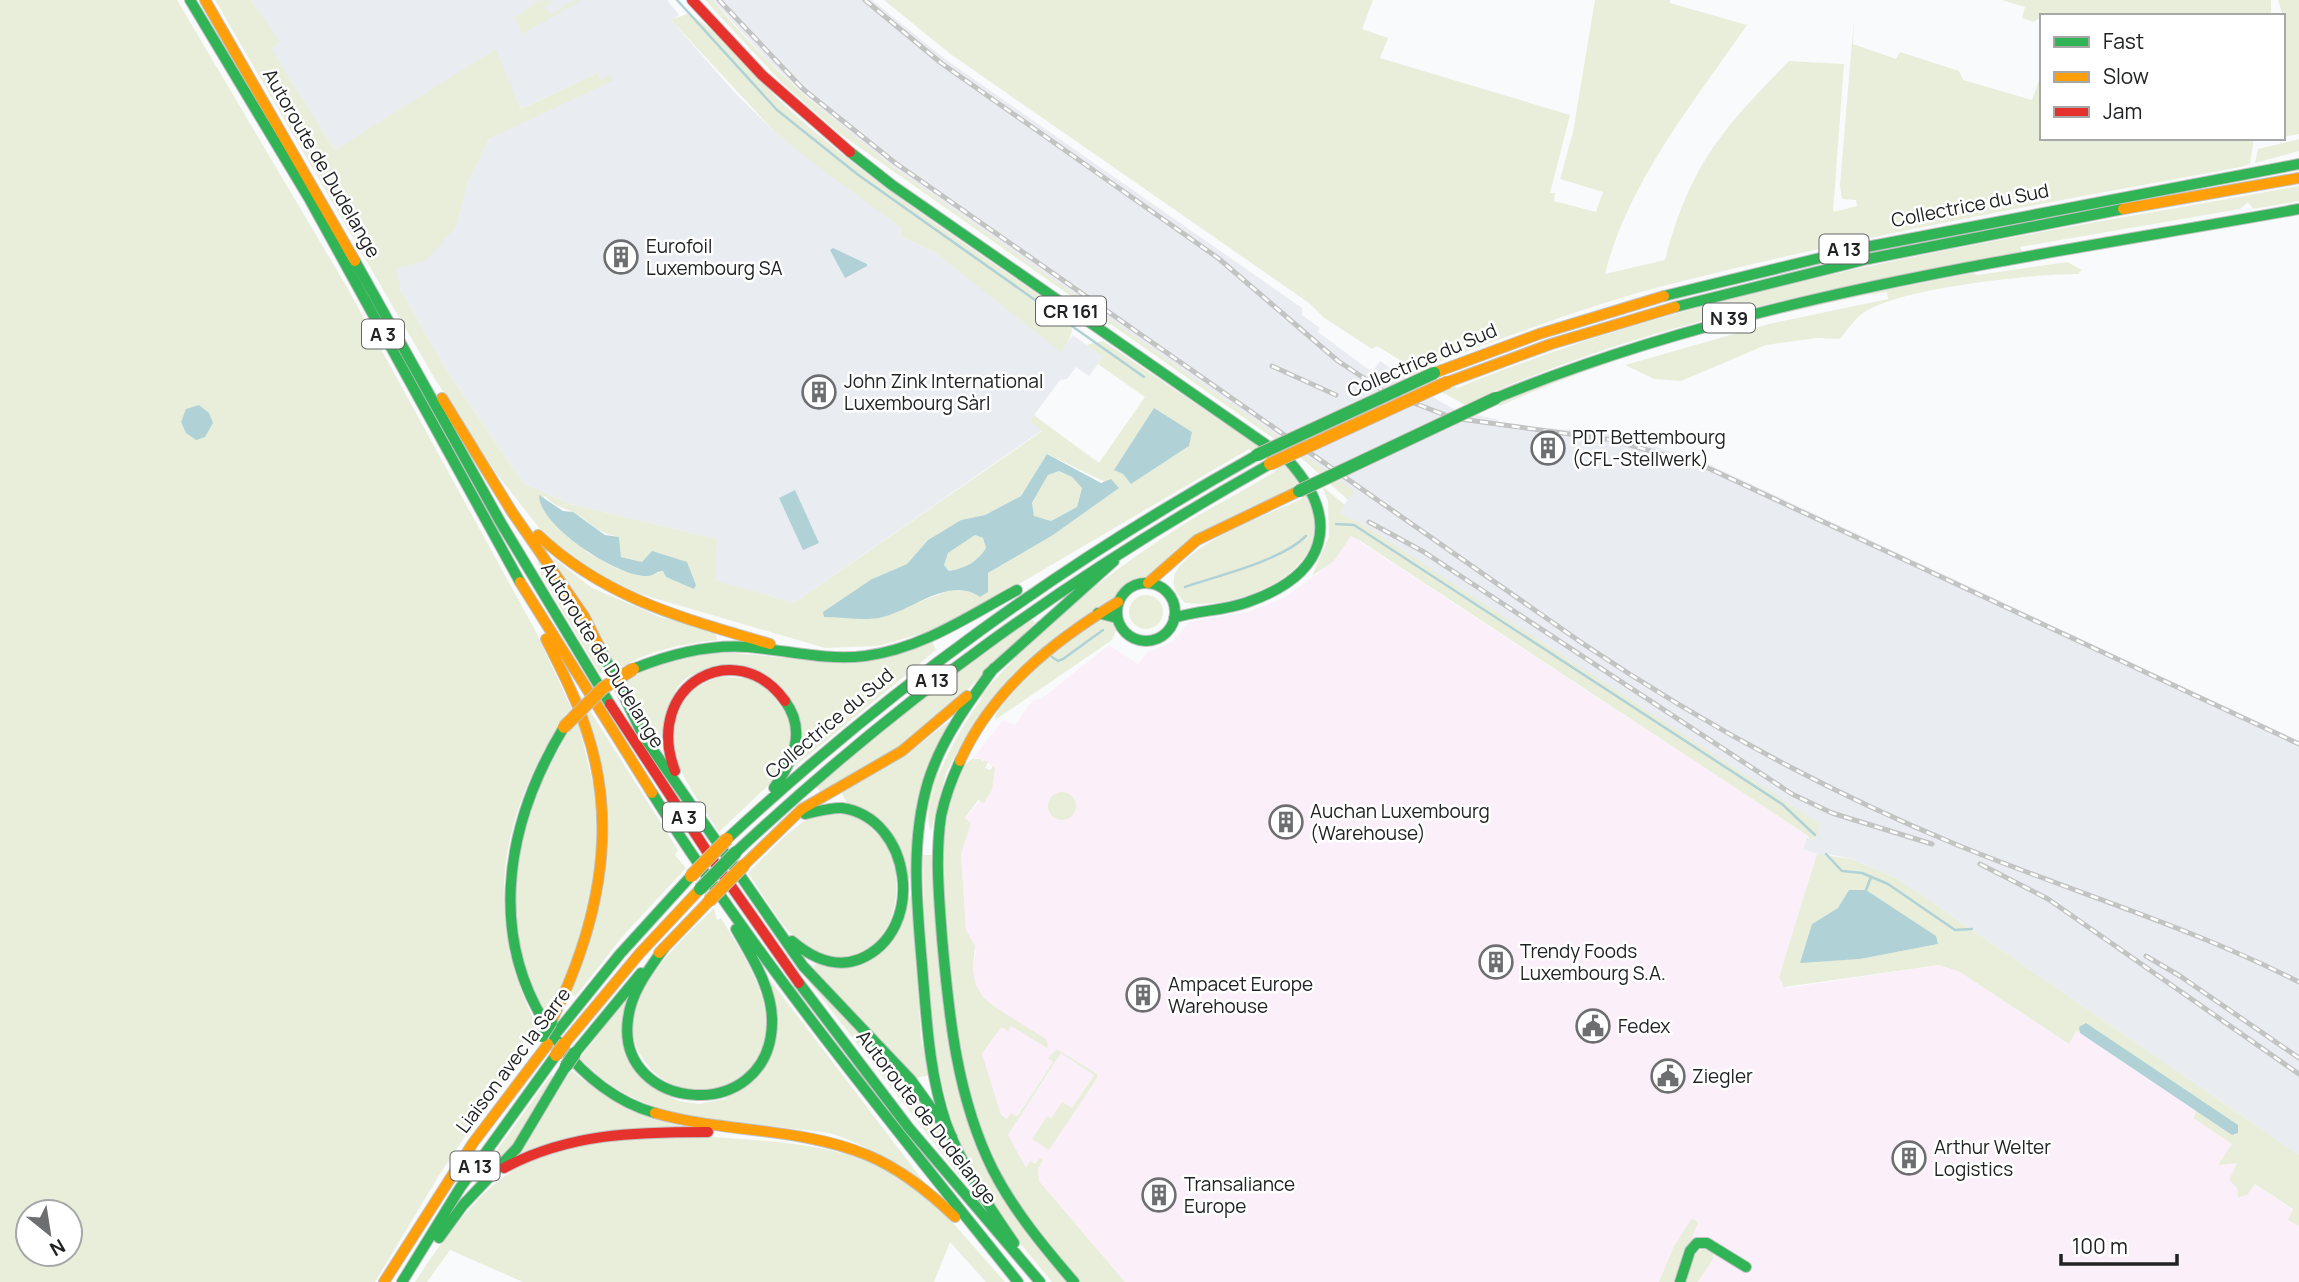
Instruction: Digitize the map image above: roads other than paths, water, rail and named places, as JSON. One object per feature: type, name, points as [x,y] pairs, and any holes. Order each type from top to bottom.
[{"type":"main road","name":"Autoroute de Dudelange","points":[[190,0],[310,200],[528,596],[688,850],[848,1069],[1018,1282]]},
{"type":"main road","name":"Autoroute de Dudelange","points":[[205,0],[386,313],[501,524],[642,755],[780,958],[880,1092],[995,1233],[1040,1282]]},
{"type":"main road","name":"CR 161","points":[[692,0],[756,71],[833,141],[925,209],[1288,460],[1314,488],[1321,518],[1321,533],[1308,563],[1279,587],[1236,605],[1210,608],[1174,618],[1165,634],[1149,641],[1131,638],[1117,618],[1098,613]]},
{"type":"main road","name":"Collectrice du Sud","points":[[700,889],[855,742],[927,684],[1039,602],[1147,533],[1270,464],[1448,382],[1554,343],[1745,286],[1891,254],[2239,189],[2259,178],[2299,164]]},
{"type":"main road","name":"Collectrice du Sud","points":[[691,876],[756,811],[903,685],[972,631],[1072,563],[1153,512],[1257,455],[1434,373],[1548,330],[1735,275],[1902,237],[2241,175],[2299,178]]},
{"type":"main road","name":"N 39","points":[[1148,583],[1197,540],[1496,398],[1606,354],[1740,315],[1866,288],[2299,209]]},
{"type":"main road","name":"A 3","points":[[386,313],[512,512],[577,604],[631,714],[764,911],[803,966],[830,998],[911,1080],[953,1137]]},
{"type":"main road","name":"A 3","points":[[492,478],[548,546],[591,580],[652,606],[798,652]]},
{"type":"main road","name":"A 3","points":[[1040,1282],[977,1191],[941,1108],[926,1018],[918,917],[919,818],[928,782],[945,743],[994,668],[1147,533]]},
{"type":"main road","points":[[1172,561],[1169,596],[1174,618]]},
{"type":"main road","name":"A 3","points":[[1003,1264],[936,1198],[887,1165],[855,1150],[810,1138],[657,1115],[623,1101],[585,1074],[559,1048],[528,994],[515,950],[509,886],[514,841],[535,777],[564,727],[603,688],[633,669],[697,649],[748,647],[841,657],[895,650],[949,629],[1072,563]]},
{"type":"main road","name":"CR 161","points":[[1148,583],[1184,606],[1210,608]]},
{"type":"main road","points":[[1074,1282],[1011,1203],[988,1161],[967,1108],[948,1011],[938,844],[947,792],[964,754],[985,720],[1021,675],[1044,653],[1098,613],[1118,602],[1130,587],[1148,583]]},
{"type":"main road","name":"A 3","points":[[528,596],[576,701],[592,746],[602,816],[603,862],[596,913],[578,969],[554,1027]]},
{"type":"main road","points":[[1117,618],[1118,602]]},
{"type":"main road","name":"A 13","points":[[408,1282],[447,1226],[527,1134],[575,1053],[664,948],[780,830],[823,795],[923,736],[994,668]]},
{"type":"main road","name":"A 3","points":[[685,795],[665,744],[668,714],[677,698],[699,678],[713,672],[742,670],[756,674],[778,690],[794,717],[796,735],[795,752],[787,769],[756,811]]},
{"type":"main road","name":"A 13","points":[[764,911],[802,951],[818,960],[842,964],[857,962],[878,951],[892,934],[905,895],[900,861],[890,839],[874,821],[861,813],[836,807],[806,814],[780,830]]},
{"type":"main road","name":"A 3","points":[[664,948],[641,981],[631,1005],[627,1030],[630,1047],[645,1074],[661,1087],[693,1098],[725,1094],[749,1079],[764,1059],[771,1038],[771,1013],[745,946],[688,850]]},
{"type":"main road","name":"Liaison avec la Sarre","points":[[384,1282],[465,1154],[554,1027],[691,876]]},
{"type":"main road","name":"Liaison avec la Sarre","points":[[402,1282],[460,1188],[565,1043],[640,953],[700,889]]},
{"type":"main road","name":"A 3","points":[[491,1177],[527,1156],[581,1138],[626,1133],[747,1130]]},
{"type":"main road","points":[[1680,1282],[1690,1251],[1697,1242],[1707,1242],[1746,1267]]},
{"type":"water","points":[[833,248],[867,266],[845,278],[830,250]]},
{"type":"water","points":[[199,405],[209,413],[213,423],[205,437],[196,440],[186,433],[181,422],[186,409]]},
{"type":"water","points":[[1154,408],[1192,432],[1189,446],[1131,484],[1123,474],[1114,470]]},
{"type":"water","points":[[1047,454],[1101,483],[1111,479],[1119,488],[1053,535],[988,573],[988,592],[980,597],[968,591],[956,590],[943,592],[879,618],[824,617],[823,612],[872,579],[907,564],[928,540],[961,520],[985,515],[1021,496]],"holes":[[[1059,471],[1072,477],[1082,488],[1077,507],[1051,521],[1034,516],[1032,503],[1048,475]],[[975,535],[983,538],[986,548],[983,553],[971,564],[949,571],[944,565],[948,553]]]},
{"type":"water","points":[[795,490],[819,543],[803,550],[779,498]]},
{"type":"water","points":[[539,495],[563,511],[573,512],[605,535],[619,537],[621,557],[642,562],[652,551],[687,562],[696,585],[694,589],[666,577],[663,571],[650,576],[635,574],[600,559],[582,548],[551,521],[542,507]]},
{"type":"water","points":[[1849,890],[1866,890],[1936,936],[1938,944],[1860,959],[1800,963],[1812,924],[1838,908]]},
{"type":"water","points":[[2086,1023],[2238,1125],[2238,1133],[2232,1135],[2080,1033],[2079,1027]]},
{"type":"waterway","points":[[677,0],[777,110],[857,174],[1144,377]]},
{"type":"waterway","points":[[1336,524],[1354,525],[1782,804],[1815,835]]},
{"type":"waterway","points":[[1185,587],[1266,560],[1306,536]]},
{"type":"waterway","points":[[1052,657],[1058,661],[1063,659],[1103,630]]},
{"type":"waterway","points":[[1826,854],[1842,871],[1862,873],[1888,884],[1955,930],[1972,929]]},
{"type":"waterway","points":[[1866,890],[1871,877]]},
{"type":"railway","points":[[719,0],[803,89],[894,162],[1582,643],[1672,700],[1811,778],[1906,823],[1998,861],[2215,943],[2299,982]]},
{"type":"railway","points":[[865,0],[941,63],[1218,258],[1338,361],[1385,392],[1453,418],[1613,440],[1708,468],[2299,744]]},
{"type":"railway","points":[[1272,366],[1336,395]]},
{"type":"railway","points":[[1369,522],[1424,552],[1792,794],[1832,813],[1932,844]]},
{"type":"railway","points":[[1980,864],[2048,899],[2299,1074]]},
{"type":"railway","points":[[2146,956],[2180,976],[2299,1058]]},
{"type":"place","name":"Eurofoil Luxembourg SA","points":[[621,257]]},
{"type":"place","name":"John Zink International Luxembourg Sàrl","points":[[819,392]]},
{"type":"place","name":"PDT Bettembourg (CFL-Stellwerk)","points":[[1548,448]]},
{"type":"place","name":"Auchan Luxembourg (Warehouse)","points":[[1286,822]]},
{"type":"place","name":"Trendy Foods Luxembourg S.A.","points":[[1496,962]]},
{"type":"place","name":"Ampacet Europe Warehouse","points":[[1143,995]]},
{"type":"place","name":"Fedex","points":[[1593,1026]]},
{"type":"place","name":"Ziegler","points":[[1668,1076]]},
{"type":"place","name":"Arthur Welter Logistics","points":[[1909,1158]]},
{"type":"place","name":"Transaliance Europe","points":[[1159,1195]]}]
